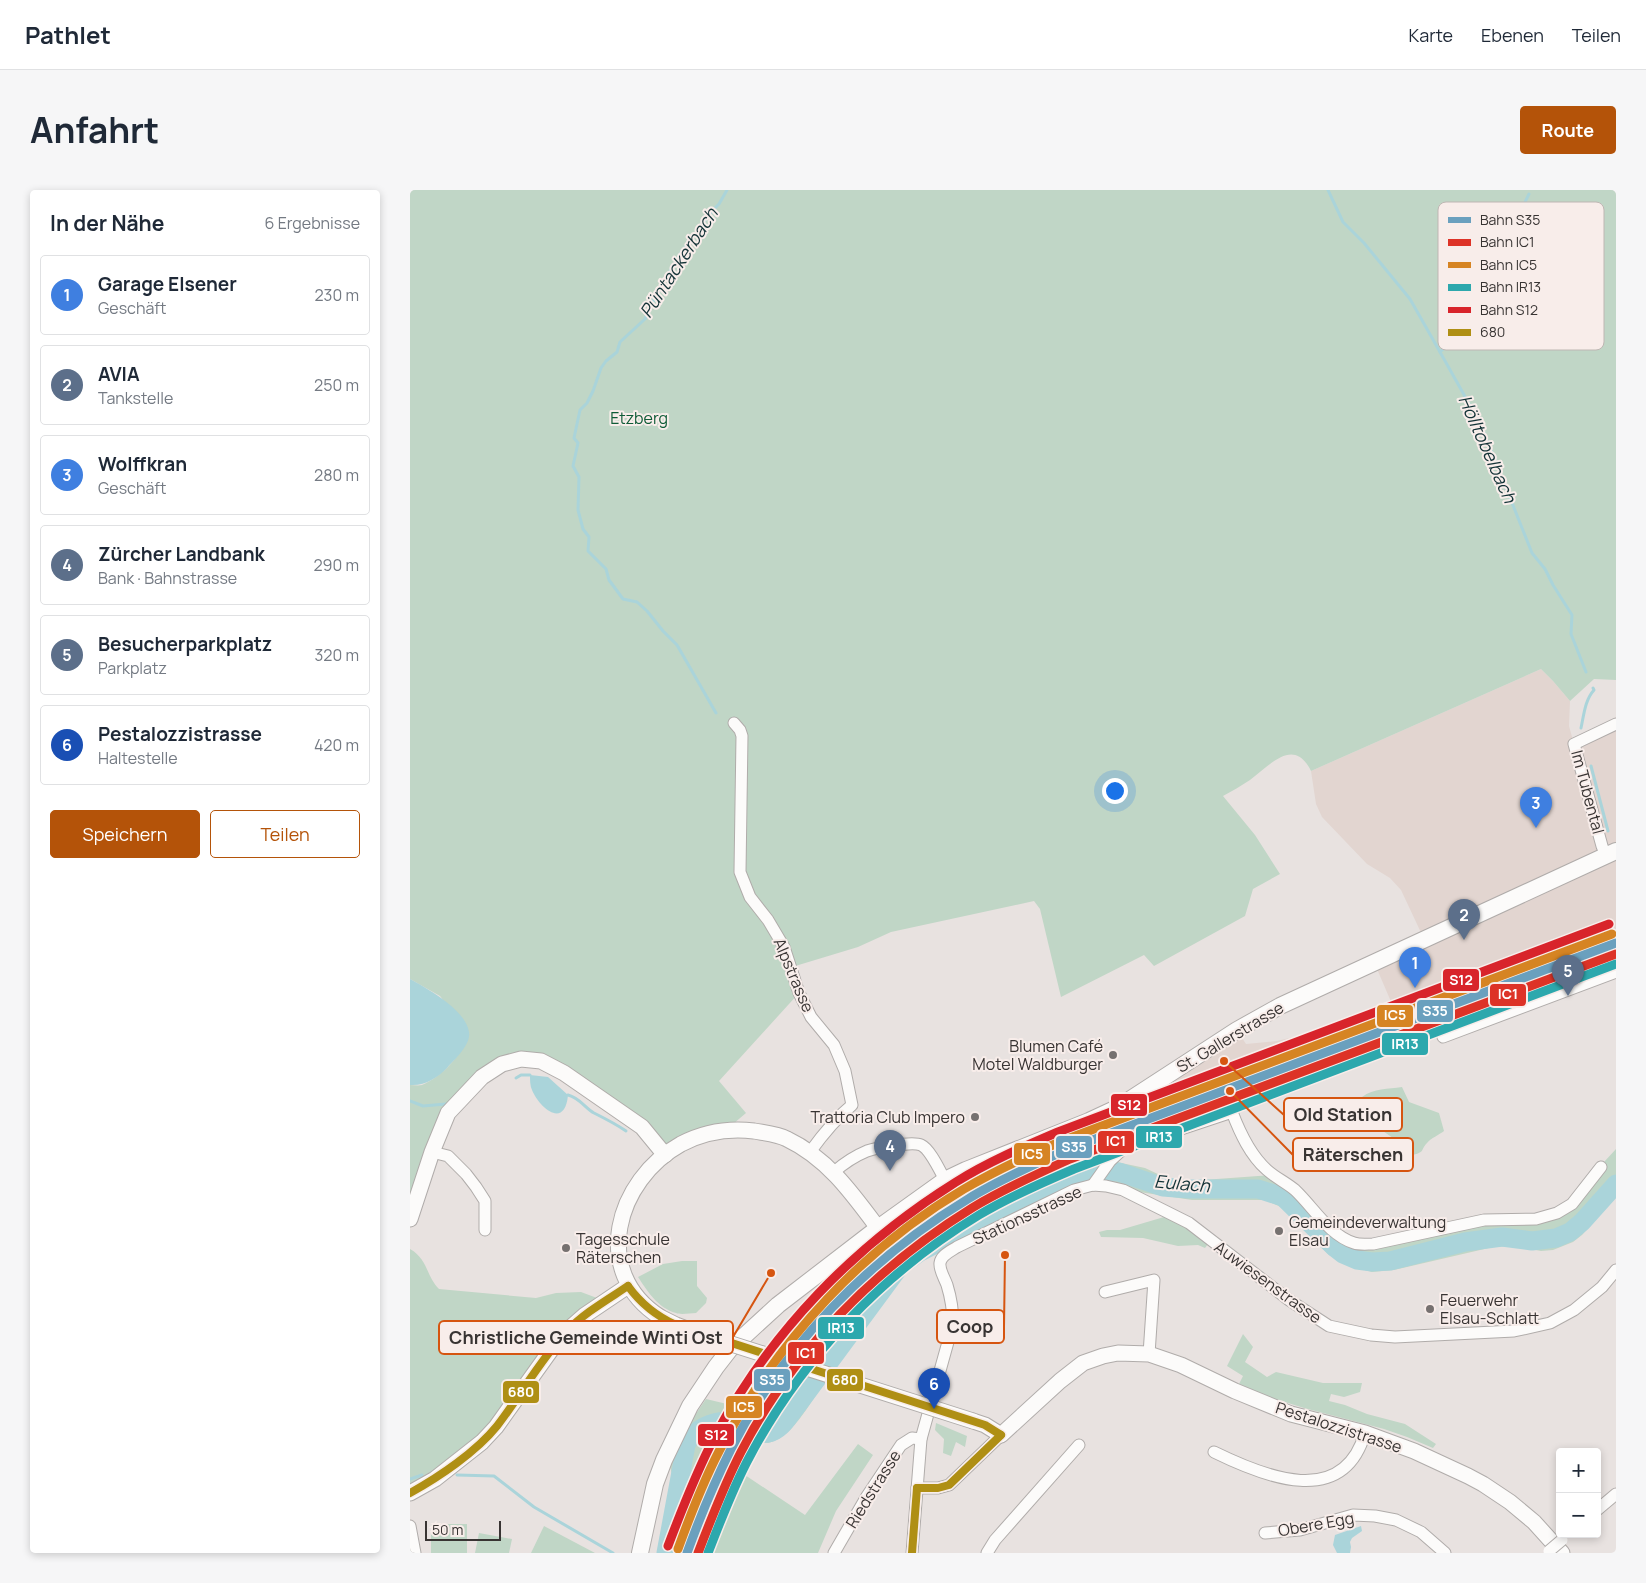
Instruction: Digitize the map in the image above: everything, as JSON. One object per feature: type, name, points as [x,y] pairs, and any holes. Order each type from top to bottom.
[{"type":"main road","name":"St. Gallerstrasse","points":[[640,1553],[649,1508],[664,1460],[690,1406],[716,1367],[746,1333],[772,1310],[878,1228],[945,1180],[1117,1108],[1212,1046],[1280,1006],[1611,853]]},
{"type":"main road","points":[[410,1220],[432,1152],[448,1112],[482,1077],[502,1064],[522,1059],[541,1061],[564,1073],[642,1127],[665,1155]]},
{"type":"main road","points":[[878,1228],[834,1172],[810,1152],[786,1138],[765,1133],[726,1130],[698,1137],[681,1144],[665,1155],[646,1173],[634,1189],[621,1219],[617,1241],[619,1260],[628,1286],[642,1304],[676,1326],[985,1425],[1001,1435]]},
{"type":"main road","points":[[410,1494],[435,1479],[482,1442],[496,1427],[556,1343],[569,1329],[585,1314],[628,1286]]},
{"type":"main road","name":"Pestalozzistrasse","points":[[1001,1435],[1060,1380],[1083,1363],[1118,1353],[1150,1354],[1181,1365],[1235,1391],[1291,1414],[1365,1433],[1414,1451],[1483,1484],[1510,1502],[1558,1546]]},
{"type":"street","name":"Alpstrasse","points":[[734,724],[740,730],[742,736],[740,872],[750,897],[768,920],[784,947],[799,993],[812,1017],[834,1045],[845,1071],[852,1105],[825,1131],[810,1152]]},
{"type":"street","name":"Im Tubental","points":[[1611,853],[1602,846],[1574,744],[1616,724]]},
{"type":"street","points":[[1443,1036],[1616,972]]},
{"type":"street","name":"Stationsstrasse","points":[[912,1553],[921,1439],[953,1324],[948,1286],[941,1270],[940,1262],[944,1256],[957,1247],[1095,1181],[1124,1148],[1232,1112],[1243,1139],[1265,1168],[1295,1190],[1329,1227],[1343,1239],[1356,1244],[1374,1244],[1484,1220],[1536,1219],[1558,1213],[1572,1204],[1601,1167]]},
{"type":"street","points":[[834,1172],[867,1151],[919,1144],[926,1148],[945,1180]]},
{"type":"street","points":[[432,1152],[448,1156],[476,1187],[485,1201],[485,1230]]},
{"type":"street","name":"Auwiesenstrasse","points":[[1095,1181],[1123,1190],[1189,1223],[1289,1300],[1329,1326],[1371,1335],[1395,1337],[1514,1331],[1550,1322],[1574,1310],[1602,1287],[1616,1270]]},
{"type":"street","points":[[1105,1292],[1154,1280],[1150,1354]]},
{"type":"street","points":[[1214,1452],[1269,1474],[1314,1481],[1328,1478],[1341,1471],[1352,1461],[1359,1451],[1365,1433]]},
{"type":"street","name":"Pestalozzistrasse","points":[[917,1488],[938,1488],[949,1485],[1001,1435]]},
{"type":"street","name":"Riedstrasse","points":[[834,1553],[867,1496],[901,1445],[912,1438],[921,1439]]},
{"type":"street","points":[[987,1553],[995,1540],[1079,1445]]},
{"type":"street","points":[[1601,1507],[1616,1494]]},
{"type":"street","name":"Obere Egg","points":[[1265,1533],[1300,1530],[1353,1516],[1375,1516],[1396,1520],[1421,1532],[1445,1553]]},
{"type":"street","points":[[410,1526],[415,1553]]},
{"type":"shaded area","points":[[1541,669],[1570,701],[1569,726],[1574,744],[1616,724],[1616,972],[1443,1037],[1425,1038],[1232,1112],[1124,1148],[1110,1161],[1093,1157],[1050,1172],[972,1211],[927,1239],[880,1276],[853,1300],[829,1326],[800,1360],[773,1397],[749,1436],[719,1495],[697,1553],[680,1553],[693,1516],[711,1475],[744,1408],[758,1387],[816,1314],[840,1288],[867,1262],[956,1198],[958,1190],[1068,1132],[1237,1030],[1246,1044],[1277,1041],[1318,1031],[1392,1004],[1374,962],[1424,939],[1401,890],[1390,878],[1367,864],[1322,817],[1316,804],[1311,771]]},
{"type":"green space","name":"Etzberg","points":[[410,190],[1616,190],[1616,680],[1594,679],[1570,701],[1541,669],[1311,771],[1304,761],[1297,756],[1290,755],[1274,761],[1250,780],[1223,796],[1255,835],[1280,874],[1253,889],[1245,916],[1154,966],[1144,955],[1061,997],[1040,909],[1034,901],[891,932],[858,947],[792,967],[799,993],[719,1081],[746,1113],[726,1130],[665,1155],[655,1141],[541,1061],[502,1064],[448,1113],[410,1219],[410,1085],[422,1085],[445,1070],[462,1049],[469,1033],[440,996],[410,979]]},
{"type":"green space","points":[[1402,1087],[1409,1102],[1439,1113],[1444,1131],[1429,1141],[1421,1152],[1412,1155],[1397,1139],[1380,1129],[1368,1116],[1362,1097],[1376,1090]]},
{"type":"green space","points":[[1616,1149],[1616,1197],[1582,1235],[1573,1242],[1553,1250],[1541,1251],[1515,1246],[1493,1247],[1394,1270],[1372,1272],[1350,1266],[1329,1255],[1281,1207],[1265,1200],[1192,1200],[1093,1185],[957,1247],[938,1252],[927,1239],[972,1211],[1010,1191],[1050,1172],[1093,1157],[1145,1168],[1175,1182],[1273,1175],[1356,1244],[1557,1213]]},
{"type":"green space","points":[[1164,1217],[1188,1229],[1208,1244],[1205,1248],[1198,1245],[1178,1246],[1143,1238],[1101,1237],[1099,1232],[1120,1230]]},
{"type":"green space","points":[[410,1249],[424,1263],[439,1289],[536,1298],[556,1293],[581,1292],[597,1298],[496,1427],[410,1493]]},
{"type":"green space","points":[[697,1261],[697,1286],[707,1298],[706,1303],[696,1313],[678,1314],[670,1311],[654,1299],[638,1277],[663,1264]]},
{"type":"green space","points":[[891,1267],[898,1275],[855,1333],[857,1335],[821,1383],[822,1386],[792,1428],[777,1440],[768,1443],[752,1441],[749,1436],[780,1389],[812,1346],[849,1305]]},
{"type":"green space","points":[[1243,1334],[1253,1347],[1245,1362],[1267,1377],[1276,1372],[1323,1383],[1362,1383],[1360,1392],[1344,1397],[1331,1394],[1329,1401],[1405,1424],[1436,1444],[1433,1448],[1384,1429],[1272,1398],[1239,1384],[1243,1376],[1227,1366]]},
{"type":"green space","points":[[706,1399],[744,1408],[693,1516],[680,1553],[661,1553],[673,1480],[670,1466],[693,1418]]},
{"type":"green space","points":[[936,1423],[967,1436],[965,1447],[956,1442],[951,1456],[943,1453],[944,1439],[935,1430]]},
{"type":"green space","points":[[858,1444],[873,1455],[836,1511],[818,1553],[697,1553],[719,1495],[733,1467],[805,1515]]},
{"type":"green space","points":[[431,1524],[467,1524],[467,1553],[431,1553]]},
{"type":"green space","points":[[544,1526],[595,1553],[531,1553]]},
{"type":"green space","points":[[479,1533],[512,1539],[509,1553],[475,1553]]},
{"type":"water","points":[[410,979],[436,994],[454,1008],[466,1024],[469,1032],[468,1042],[465,1047],[447,1068],[430,1081],[415,1085],[410,1085]]},
{"type":"water","points":[[530,1075],[548,1077],[568,1095],[566,1105],[562,1111],[552,1112],[541,1104],[531,1088]]},
{"type":"water","points":[[1361,1526],[1362,1531],[1352,1538],[1350,1542],[1350,1553],[1337,1553],[1333,1545],[1335,1535]]},
{"type":"waterway","name":"Püntackerbach","points":[[716,713],[677,645],[637,602],[623,599],[609,580],[606,569],[588,551],[589,537],[583,529],[578,510],[579,477],[573,466],[578,443],[574,438],[580,410],[587,403],[601,368],[617,352],[620,342],[645,319],[657,293],[680,254],[719,204],[727,190]]},
{"type":"waterway","name":"Hölltobelbach","points":[[1328,190],[1343,222],[1364,243],[1410,299],[1438,349]]},
{"type":"waterway","points":[[1525,202],[1529,194]]},
{"type":"waterway","name":"Hölltobelbach","points":[[1439,350],[1481,425],[1532,553],[1545,569],[1572,615],[1571,634],[1586,672]]},
{"type":"waterway","name":"Hölltobelbach","points":[[1581,728],[1585,708],[1594,690],[1593,688]]},
{"type":"waterway","name":"Hölltobelbach","points":[[1591,766],[1608,831]]},
{"type":"waterway","points":[[516,1078],[521,1075],[530,1075]]},
{"type":"waterway","points":[[568,1095],[576,1098],[594,1113],[626,1131]]},
{"type":"waterway","points":[[410,1101],[423,1106],[446,1104]]},
{"type":"waterway","name":"Eulach","points":[[666,1553],[686,1445],[694,1434],[705,1426],[725,1421],[736,1423],[759,1433],[777,1430],[900,1266],[920,1252],[1073,1174],[1096,1171],[1119,1172],[1163,1187],[1258,1189],[1283,1197],[1343,1254],[1357,1260],[1372,1262],[1390,1261],[1465,1242],[1502,1237],[1532,1241],[1556,1238],[1570,1232],[1582,1222],[1616,1184]]},
{"type":"waterway","name":"Eulach","points":[[915,1251],[920,1252]]},
{"type":"waterway","points":[[410,1479],[422,1475]]},
{"type":"waterway","points":[[457,1475],[494,1476],[534,1507],[613,1553]]},
{"type":"rail line","name":"S12","points":[[668,1546],[695,1478],[714,1438],[736,1399],[761,1362],[818,1294],[850,1263],[883,1234],[956,1182],[993,1161],[1058,1132],[1609,924]]},
{"type":"rail line","name":"IC5","points":[[678,1549],[717,1455],[746,1404],[771,1367],[798,1332],[858,1268],[927,1213],[988,1176],[1062,1141],[1612,934]]},
{"type":"rail line","name":"S35","points":[[687,1553],[707,1500],[731,1449],[752,1411],[776,1375],[832,1307],[897,1248],[932,1222],[992,1185],[1066,1150],[1616,943]]},
{"type":"rail line","name":"IC1","points":[[698,1553],[723,1489],[741,1452],[785,1380],[811,1346],[870,1285],[902,1257],[972,1208],[1008,1188],[1070,1159],[1616,954]]},
{"type":"rail line","name":"IR13","points":[[708,1553],[750,1456],[771,1420],[820,1352],[848,1320],[910,1263],[979,1215],[1014,1196],[1074,1169],[1616,964]]},
{"type":"transit line","name":"680","points":[[628,1286],[649,1309],[676,1325],[985,1425],[1001,1435]]},
{"type":"transit line","name":"680","points":[[410,1493],[445,1472],[479,1445],[497,1426],[548,1354],[567,1331],[588,1313],[628,1286]]},
{"type":"transit line","name":"680","points":[[917,1488],[938,1488],[949,1485],[1001,1435]]},
{"type":"transit line","name":"680","points":[[912,1553],[917,1488]]},
{"type":"place","name":"Wolffkran","points":[[1536,828]]},
{"type":"place","name":"AVIA","points":[[1464,940]]},
{"type":"place","name":"Garage Elsener","points":[[1415,988]]},
{"type":"place","name":"Besucherparkplatz","points":[[1568,996]]},
{"type":"place","name":"Blumen Café Motel Waldburger","points":[[1113,1055]]},
{"type":"place","name":"Old Station","points":[[1224,1061]]},
{"type":"place","name":"Räterschen","points":[[1230,1091]]},
{"type":"place","name":"Trattoria Club Impero","points":[[975,1117]]},
{"type":"place","name":"Zürcher Landbank","points":[[890,1171]]},
{"type":"place","name":"Gemeindeverwaltung Elsau","points":[[1279,1231]]},
{"type":"place","name":"Tagesschule Räterschen","points":[[566,1248]]},
{"type":"place","name":"Coop","points":[[1005,1255]]},
{"type":"place","name":"Christliche Gemeinde Winti Ost","points":[[771,1273]]},
{"type":"place","name":"Feuerwehr Elsau-Schlatt","points":[[1430,1309]]},
{"type":"place","name":"Pestalozzistrasse","points":[[934,1409]]}]
